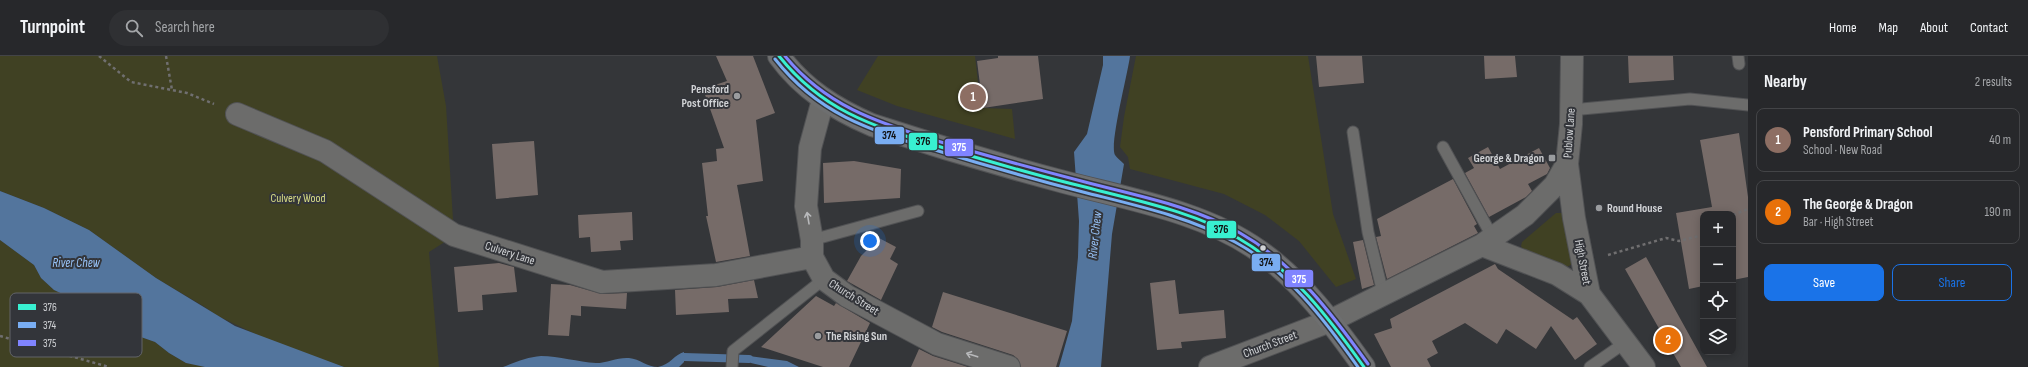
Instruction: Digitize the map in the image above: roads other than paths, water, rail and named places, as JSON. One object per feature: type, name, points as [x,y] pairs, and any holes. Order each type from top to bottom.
[{"type":"highway","points":[[779,56],[789,70],[823,100],[846,114],[879,128],[1055,180],[1144,203],[1211,225],[1231,234],[1258,250],[1294,280],[1330,321],[1364,367]]},
{"type":"street","name":"Publow Lane","points":[[1488,241],[1525,214],[1554,185],[1567,164],[1571,110],[1572,56]]},
{"type":"street","name":"Church Street","points":[[823,100],[810,148],[806,206],[812,248],[824,279],[847,296],[937,344],[1009,367]]},
{"type":"street","name":"Culvery Lane","points":[[237,114],[325,152],[454,235],[602,282],[716,275],[812,248]]},
{"type":"street","name":"High Street","points":[[1567,164],[1589,294],[1644,367]]},
{"type":"street","points":[[1330,321],[1488,241],[1557,274],[1589,294]]},
{"type":"street","name":"Church Street","points":[[1210,367],[1330,321]]},
{"type":"lane","points":[[1571,110],[1690,99],[1748,104]]},
{"type":"lane","points":[[1353,132],[1368,232],[1383,293]]},
{"type":"lane","points":[[1443,147],[1488,241]]},
{"type":"lane","points":[[812,248],[918,211]]},
{"type":"lane","points":[[732,367],[732,351],[824,279]]},
{"type":"lane","points":[[1590,367],[1626,342]]},
{"type":"water","name":"River Chew","points":[[1103,56],[1130,56],[1115,138],[1115,155],[1124,164],[1112,234],[1101,367],[1059,367],[1072,321],[1078,257],[1079,221],[1074,152],[1087,134],[1103,65]]},
{"type":"water","name":"River Chew","points":[[0,191],[44,208],[89,230],[156,278],[235,326],[344,367],[205,367],[186,363],[169,353],[155,342],[142,337],[142,293],[60,293],[54,290],[41,278],[34,265],[0,240]]},
{"type":"water","points":[[684,352],[684,362],[679,367],[658,367],[666,364]]},
{"type":"water","points":[[541,356],[596,363],[629,358],[654,367],[503,367],[526,359]]},
{"type":"water","points":[[749,356],[787,361],[799,367],[768,367],[751,363]]},
{"type":"waterway","name":"River Chew","points":[[684,357],[749,359]]},
{"type":"place","name":"Pensford Post Office","points":[[737,96]]},
{"type":"place","name":"Pensford Primary School","points":[[973,97]]},
{"type":"place","name":"George & Dragon","points":[[1552,158]]},
{"type":"place","name":"Round House","points":[[1599,208]]},
{"type":"place","name":"The Rising Sun","points":[[818,336]]},
{"type":"place","name":"The George & Dragon","points":[[1668,340]]},
{"type":"park label","name":"Culvery Wood","points":[[298,198]]}]
